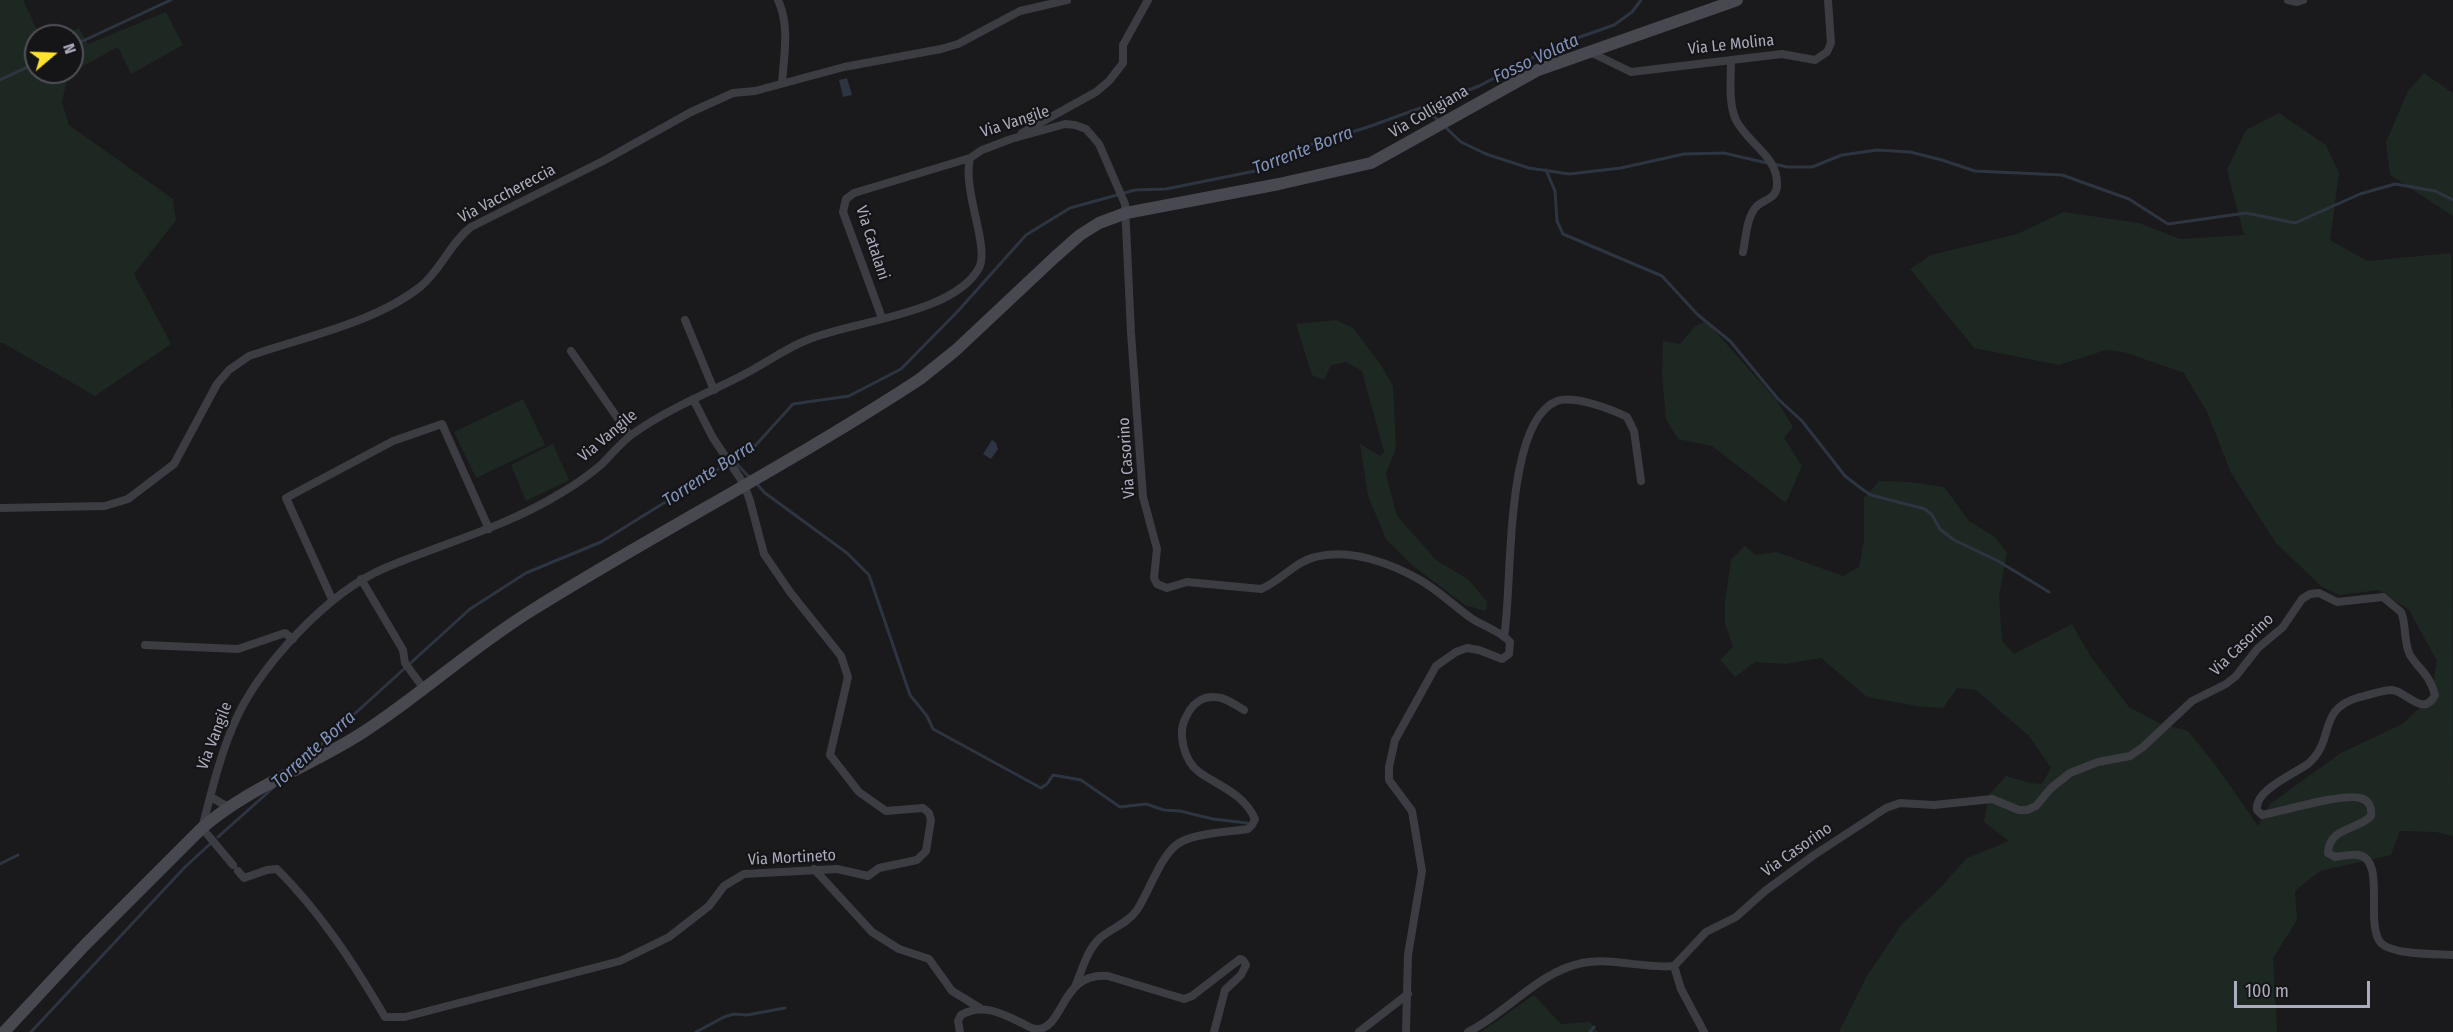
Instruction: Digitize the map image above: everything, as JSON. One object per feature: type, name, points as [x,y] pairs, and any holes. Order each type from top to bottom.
[{"type":"street","points":[[778,0],[783,11],[786,34],[782,83]]},
{"type":"street","name":"Via Vacchereccia","points":[[0,508],[105,507],[128,499],[174,464],[217,384],[239,362],[249,356],[392,305],[432,276],[462,234],[471,227],[603,161],[724,96],[844,67],[941,49],[958,44],[1020,11],[1067,0]]},
{"type":"street","points":[[1011,139],[1096,92],[1109,81],[1123,63],[1124,45],[1148,0]]},
{"type":"street","name":"Via Colligiana","points":[[1126,209],[1359,167],[1379,160],[1529,74],[1587,51],[1737,0]]},
{"type":"street","name":"Via Le Molina","points":[[1587,51],[1631,72],[1782,54],[1815,60],[1827,52],[1831,43],[1828,0]]},
{"type":"street","points":[[2288,0],[2296,2],[2302,0]]},
{"type":"street","points":[[1731,60],[1732,103],[1736,121],[1768,158],[1776,171],[1778,187],[1774,196],[1756,207],[1750,219],[1743,252]]},
{"type":"street","name":"Via Vangile","points":[[4,1032],[84,946],[202,828],[228,807],[255,790],[352,740],[533,610],[920,379],[956,350],[1080,235],[1126,209],[1099,144],[1086,129],[1065,123],[982,150],[970,158],[968,168],[971,199],[982,248],[982,261],[978,270],[968,280],[940,300],[920,309],[803,341],[714,390],[656,418],[630,436],[601,465],[550,500],[489,529],[386,567],[361,579],[332,600],[293,639],[263,676],[233,724],[202,828]]},
{"type":"street","name":"Via Catalani","points":[[882,318],[843,212],[846,199],[854,193],[970,158]]},
{"type":"street","name":"Via Casorino","points":[[1126,209],[1131,333],[1143,497],[1157,549],[1154,578],[1157,584],[1167,588],[1187,582],[1261,590],[1303,561],[1317,556],[1340,555],[1366,558],[1421,580],[1459,610],[1504,637]]},
{"type":"street","points":[[685,320],[714,390]]},
{"type":"street","points":[[571,351],[630,436]]},
{"type":"street","name":"Via Mortineto","points":[[202,828],[244,878],[267,870],[278,869],[304,896],[355,966],[385,1017],[405,1017],[620,961],[669,937],[709,906],[724,886],[744,874],[837,869],[868,876],[879,868],[917,860],[926,851],[931,820],[929,813],[923,808],[886,812],[859,792],[830,755],[848,677],[841,656],[790,592],[764,554],[744,484],[713,438],[693,399]]},
{"type":"street","points":[[1406,1032],[1408,956],[1422,871],[1412,811],[1389,780],[1389,767],[1395,740],[1436,666],[1456,652],[1467,648],[1474,648],[1502,659],[1509,654],[1510,642],[1504,637],[1511,527],[1519,475],[1530,433],[1542,411],[1556,402],[1571,399],[1627,417],[1634,430],[1641,481]]},
{"type":"street","points":[[332,600],[286,498],[393,441],[442,424],[489,529]]},
{"type":"street","points":[[361,579],[403,650],[405,663],[424,689]]},
{"type":"street","name":"Via Casorino","points":[[1674,966],[1706,932],[1737,917],[1765,891],[1814,855],[1886,808],[1900,803],[1934,806],[1992,799],[2019,810],[2027,810],[2036,806],[2051,788],[2070,773],[2098,762],[2130,756],[2143,747],[2192,701],[2226,684],[2236,676],[2258,648],[2283,627],[2302,599],[2310,594],[2319,593],[2337,602],[2383,597],[2396,607],[2404,618],[2410,656],[2431,680],[2435,695],[2433,700],[2426,704],[2415,703],[2399,692],[2391,690],[2346,702],[2332,715],[2315,756],[2266,791],[2258,799],[2257,810],[2262,815],[2348,798],[2365,800],[2370,805],[2371,816],[2367,820],[2347,827],[2338,834],[2330,842],[2328,853],[2335,857],[2357,854],[2366,857],[2371,865],[2374,884],[2375,930],[2380,942],[2398,951],[2453,955]]},
{"type":"street","points":[[146,645],[226,650],[249,647],[285,633],[293,639]]},
{"type":"street","points":[[814,869],[872,932],[898,949],[929,958],[952,991],[980,1008],[1002,1014],[1037,1029],[1050,1023],[1075,987],[1091,947],[1136,912],[1166,858],[1178,844],[1190,839],[1248,830],[1252,825],[1255,819],[1249,806],[1237,795],[1197,770],[1185,751],[1182,738],[1183,722],[1192,706],[1203,699],[1222,696],[1244,710]]},
{"type":"street","points":[[211,797],[228,807]]},
{"type":"street","points":[[1075,987],[1086,978],[1108,976],[1184,999],[1192,996],[1240,959],[1243,960],[1246,965],[1240,975],[1225,990],[1214,1032]]},
{"type":"street","points":[[1468,1032],[1485,1024],[1541,982],[1561,970],[1599,961],[1674,966],[1681,988],[1704,1032]]},
{"type":"street","points":[[1359,1032],[1408,994]]},
{"type":"street","points":[[960,1032],[957,1021],[961,1015],[980,1008]]},
{"type":"shaded area","points":[[0,0],[23,0],[34,24],[24,24],[24,84],[66,84],[62,102],[69,125],[173,199],[176,220],[134,274],[171,344],[95,396],[0,343]]},
{"type":"shaded area","points":[[166,12],[183,45],[131,74],[118,47],[84,65],[84,37],[88,44]]},
{"type":"shaded area","points":[[2424,73],[2453,93],[2453,216],[2390,175],[2386,142],[2408,91]]},
{"type":"shaded area","points":[[2279,113],[2326,145],[2339,173],[2330,240],[2367,261],[2451,253],[2453,836],[2436,832],[2400,831],[2391,855],[2320,871],[2295,891],[2297,920],[2273,958],[2277,1032],[1839,1032],[1867,976],[1902,924],[1940,888],[1967,858],[2009,841],[1984,822],[1989,795],[2006,776],[2042,784],[2051,768],[2029,736],[1976,690],[1957,688],[1943,708],[1867,697],[1821,658],[1786,664],[1755,662],[1735,677],[1720,660],[1733,647],[1725,623],[1725,601],[1731,560],[1745,546],[1756,555],[1777,552],[1843,576],[1859,567],[1864,541],[1864,498],[1879,481],[1944,487],[1969,521],[1995,537],[2007,553],[1999,596],[2002,641],[2014,654],[2072,624],[2091,657],[2129,707],[2159,723],[2188,731],[2217,767],[2258,826],[2270,804],[2341,753],[2402,724],[2430,699],[2437,661],[2409,610],[2379,590],[2340,595],[2322,587],[2276,543],[2231,473],[2207,412],[2184,373],[2124,352],[2106,350],[2059,365],[1974,348],[1910,269],[1931,255],[2017,234],[2064,212],[2139,223],[2180,239],[2244,235],[2227,170],[2246,130]]},
{"type":"shaded area","points":[[1336,320],[1353,328],[1381,365],[1393,386],[1396,448],[1386,474],[1397,516],[1436,560],[1469,580],[1487,602],[1486,611],[1465,605],[1412,565],[1386,539],[1368,496],[1360,444],[1380,456],[1384,452],[1362,371],[1346,362],[1331,365],[1324,380],[1312,375],[1296,324]]},
{"type":"shaded area","points":[[1706,321],[1777,401],[1793,427],[1784,438],[1802,466],[1786,503],[1712,446],[1678,439],[1666,419],[1662,376],[1663,341],[1680,344],[1695,326]]},
{"type":"shaded area","points":[[523,399],[545,445],[476,478],[454,432]]},
{"type":"shaded area","points":[[553,444],[569,480],[526,501],[511,465]]},
{"type":"shaded area","points":[[1534,995],[1561,1024],[1590,1022],[1598,1032],[1481,1032]]},
{"type":"water","points":[[847,78],[852,95],[843,97],[839,80]]},
{"type":"water","points":[[992,440],[998,449],[991,459],[983,454]]},
{"type":"waterway","points":[[84,40],[171,0]]},
{"type":"waterway","name":"Fosso Volata","points":[[1423,107],[1479,86],[1557,45],[1614,25],[1632,12],[1641,0]]},
{"type":"waterway","points":[[0,80],[24,69]]},
{"type":"waterway","name":"Torrente Borra","points":[[306,758],[470,609],[526,573],[601,542],[754,447],[793,404],[849,396],[901,369],[958,311],[1026,235],[1070,208],[1135,190],[1166,189],[1255,171],[1303,147],[1423,107],[1439,121]]},
{"type":"waterway","name":"Torrente Borra","points":[[1444,126],[1461,142],[1486,154],[1529,168],[1569,174],[1621,168],[1684,154],[1724,153],[1767,163]]},
{"type":"waterway","name":"Torrente Borra","points":[[1774,164],[1787,167],[1812,167],[1842,155],[1877,150],[1910,152],[1975,171],[2062,175],[2129,199],[2168,224],[2246,213],[2295,223],[2360,194],[2395,184],[2435,191],[2453,200]]},
{"type":"waterway","points":[[1546,170],[1555,191],[1557,221],[1563,234],[1662,276],[1698,315],[1730,341],[1778,399],[1802,421],[1845,476],[1871,495],[1925,509],[1932,515],[1940,529],[1954,540],[1998,561],[2049,592]]},
{"type":"waterway","points":[[734,461],[750,478]]},
{"type":"waterway","points":[[755,482],[765,493],[847,553],[869,575],[910,695],[927,716],[933,729],[1041,788],[1053,775],[1081,780],[1120,807],[1146,804],[1164,810],[1247,823]]},
{"type":"waterway","name":"Torrente Borra","points":[[218,837],[274,787]]},
{"type":"waterway","name":"Torrente Borra","points":[[31,1032],[185,867],[210,844]]},
{"type":"waterway","points":[[0,864],[18,855]]},
{"type":"waterway","points":[[696,1032],[734,1014],[747,1015],[785,1008]]},
{"type":"waterway","points":[[1590,1032],[1594,1027]]}]
